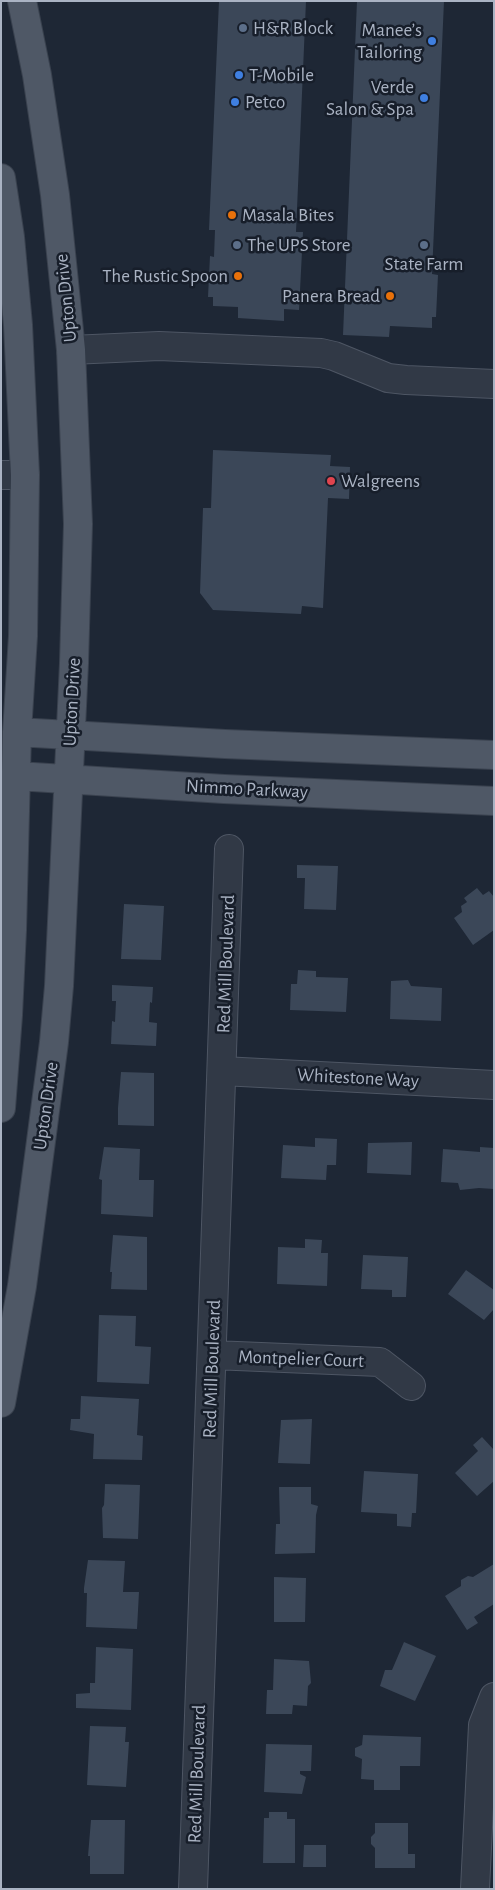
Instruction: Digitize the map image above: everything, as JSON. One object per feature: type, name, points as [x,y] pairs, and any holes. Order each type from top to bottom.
[{"type":"main road","name":"Upton Drive","points":[[1,1403],[22,1286],[54,1042],[59,986],[71,735],[78,524],[71,350],[56,195],[37,74],[22,1]]},
{"type":"main road","points":[[1,178],[10,237],[18,325],[13,474],[23,636],[9,732],[5,1015],[1,1108]]},
{"type":"main road","points":[[9,732],[225,744],[494,755]]},
{"type":"main road","name":"Nimmo Parkway","points":[[9,775],[224,789],[494,800]]},
{"type":"street","points":[[71,350],[159,346],[321,353],[388,378],[494,384]]},
{"type":"street","name":"Red Mill Boulevard","points":[[193,1889],[229,849]]},
{"type":"street","name":"Whitestone Way","points":[[222,1071],[494,1085]]},
{"type":"street","name":"Montpelier Court","points":[[212,1355],[380,1362],[411,1386]]},
{"type":"street","points":[[475,1889],[483,1725],[494,1696]]},
{"type":"building","points":[[219,1],[306,1],[296,232],[303,232],[299,310],[284,309],[284,321],[238,318],[238,307],[213,306],[213,297],[208,297],[210,256],[214,257],[215,230],[209,230]]},
{"type":"building","points":[[357,1],[444,1],[432,274],[438,275],[436,317],[432,317],[432,328],[390,326],[389,337],[343,335]]},
{"type":"building","name":"Walgreens","points":[[213,450],[331,455],[330,466],[350,467],[349,499],[328,498],[323,608],[302,606],[301,614],[213,610],[200,593],[203,508],[211,508]]},
{"type":"building","points":[[297,865],[338,866],[336,910],[304,909],[305,878],[297,878]]},
{"type":"building","points":[[477,888],[483,895],[489,891],[494,897],[494,930],[473,945],[454,918],[462,912],[461,906],[467,902],[464,898]]},
{"type":"building","points":[[124,904],[164,906],[161,960],[121,959]]},
{"type":"building","points":[[298,970],[316,971],[316,977],[348,978],[346,1012],[290,1010],[291,984],[297,984]]},
{"type":"building","points":[[408,980],[411,986],[442,988],[441,1021],[390,1019],[391,981]]},
{"type":"building","points":[[112,985],[153,987],[149,1022],[157,1023],[156,1046],[111,1044],[112,1021],[115,1022],[116,1001],[112,1001]]},
{"type":"building","points":[[121,1072],[154,1073],[154,1126],[118,1125]]},
{"type":"building","points":[[315,1138],[337,1139],[336,1165],[327,1165],[326,1180],[281,1178],[283,1145],[315,1147]]},
{"type":"building","points":[[412,1142],[411,1175],[367,1173],[368,1143]]},
{"type":"building","points":[[104,1147],[140,1149],[139,1180],[154,1180],[153,1217],[101,1214],[102,1180],[99,1179]]},
{"type":"building","points":[[480,1147],[494,1148],[494,1189],[460,1190],[458,1183],[441,1182],[443,1149],[480,1152]]},
{"type":"building","points":[[113,1235],[147,1237],[147,1290],[111,1289],[112,1272],[110,1272]]},
{"type":"building","points":[[305,1239],[322,1240],[321,1253],[328,1253],[327,1286],[277,1284],[278,1247],[305,1248]]},
{"type":"building","points":[[363,1255],[408,1257],[406,1297],[392,1297],[392,1290],[361,1289]]},
{"type":"building","points":[[466,1270],[494,1290],[494,1309],[484,1320],[448,1294]]},
{"type":"building","points":[[99,1315],[136,1316],[135,1346],[151,1347],[149,1384],[97,1382]]},
{"type":"building","points":[[81,1396],[139,1399],[137,1435],[143,1436],[142,1460],[93,1459],[94,1434],[70,1430],[71,1419],[80,1419]]},
{"type":"building","points":[[312,1419],[310,1464],[278,1463],[281,1420]]},
{"type":"building","points":[[482,1437],[494,1450],[494,1481],[477,1496],[455,1473],[478,1451],[473,1445]]},
{"type":"building","points":[[364,1471],[418,1474],[416,1513],[412,1513],[411,1527],[397,1526],[397,1514],[361,1512]]},
{"type":"building","points":[[105,1484],[140,1485],[138,1539],[103,1538],[102,1508],[104,1505]]},
{"type":"building","points":[[279,1487],[311,1487],[311,1504],[318,1506],[315,1553],[275,1554],[276,1524],[280,1524]]},
{"type":"building","points":[[88,1560],[125,1561],[123,1592],[139,1592],[137,1629],[86,1627],[87,1593],[84,1593],[84,1588]]},
{"type":"building","points":[[494,1564],[494,1604],[474,1617],[478,1623],[467,1630],[445,1596],[461,1586],[461,1580],[468,1576],[473,1577]]},
{"type":"building","points":[[274,1577],[306,1578],[305,1622],[274,1622]]},
{"type":"building","points":[[404,1642],[436,1656],[415,1701],[380,1686],[385,1670],[392,1670]]},
{"type":"building","points":[[96,1647],[133,1649],[131,1710],[76,1708],[76,1694],[90,1693],[90,1683],[95,1683]]},
{"type":"building","points":[[274,1659],[309,1661],[311,1683],[308,1686],[307,1706],[293,1705],[292,1714],[266,1714],[267,1690],[273,1690]]},
{"type":"building","points":[[90,1726],[126,1727],[125,1742],[129,1742],[126,1787],[87,1785]]},
{"type":"building","points":[[363,1735],[421,1737],[420,1766],[400,1766],[400,1790],[374,1790],[374,1780],[361,1779],[362,1759],[355,1756],[355,1748],[362,1745]]},
{"type":"building","points":[[266,1744],[312,1745],[311,1771],[300,1771],[300,1774],[306,1777],[302,1794],[264,1792]]},
{"type":"building","points":[[269,1812],[287,1812],[287,1819],[295,1819],[295,1863],[263,1863],[264,1818],[269,1818]]},
{"type":"building","points":[[91,1820],[125,1820],[124,1874],[90,1874],[90,1856],[88,1856]]},
{"type":"building","points":[[375,1823],[408,1823],[408,1854],[415,1854],[415,1868],[375,1868],[375,1848],[371,1844],[371,1837],[375,1833]]},
{"type":"building","points":[[304,1845],[326,1845],[326,1867],[303,1867]]},
{"type":"place","name":"H&R Block","points":[[243,28]]},
{"type":"place","name":"Manee’s Tailoring","points":[[432,41]]},
{"type":"place","name":"T-Mobile","points":[[239,75]]},
{"type":"place","name":"Verde Salon & Spa","points":[[424,98]]},
{"type":"place","name":"Petco","points":[[235,102]]},
{"type":"place","name":"Masala Bites","points":[[232,215]]},
{"type":"place","name":"The UPS Store","points":[[237,245]]},
{"type":"place","name":"State Farm","points":[[424,245]]},
{"type":"place","name":"The Rustic Spoon","points":[[238,276]]},
{"type":"place","name":"Panera Bread","points":[[390,296]]},
{"type":"place","name":"Walgreens","points":[[331,481]]}]
